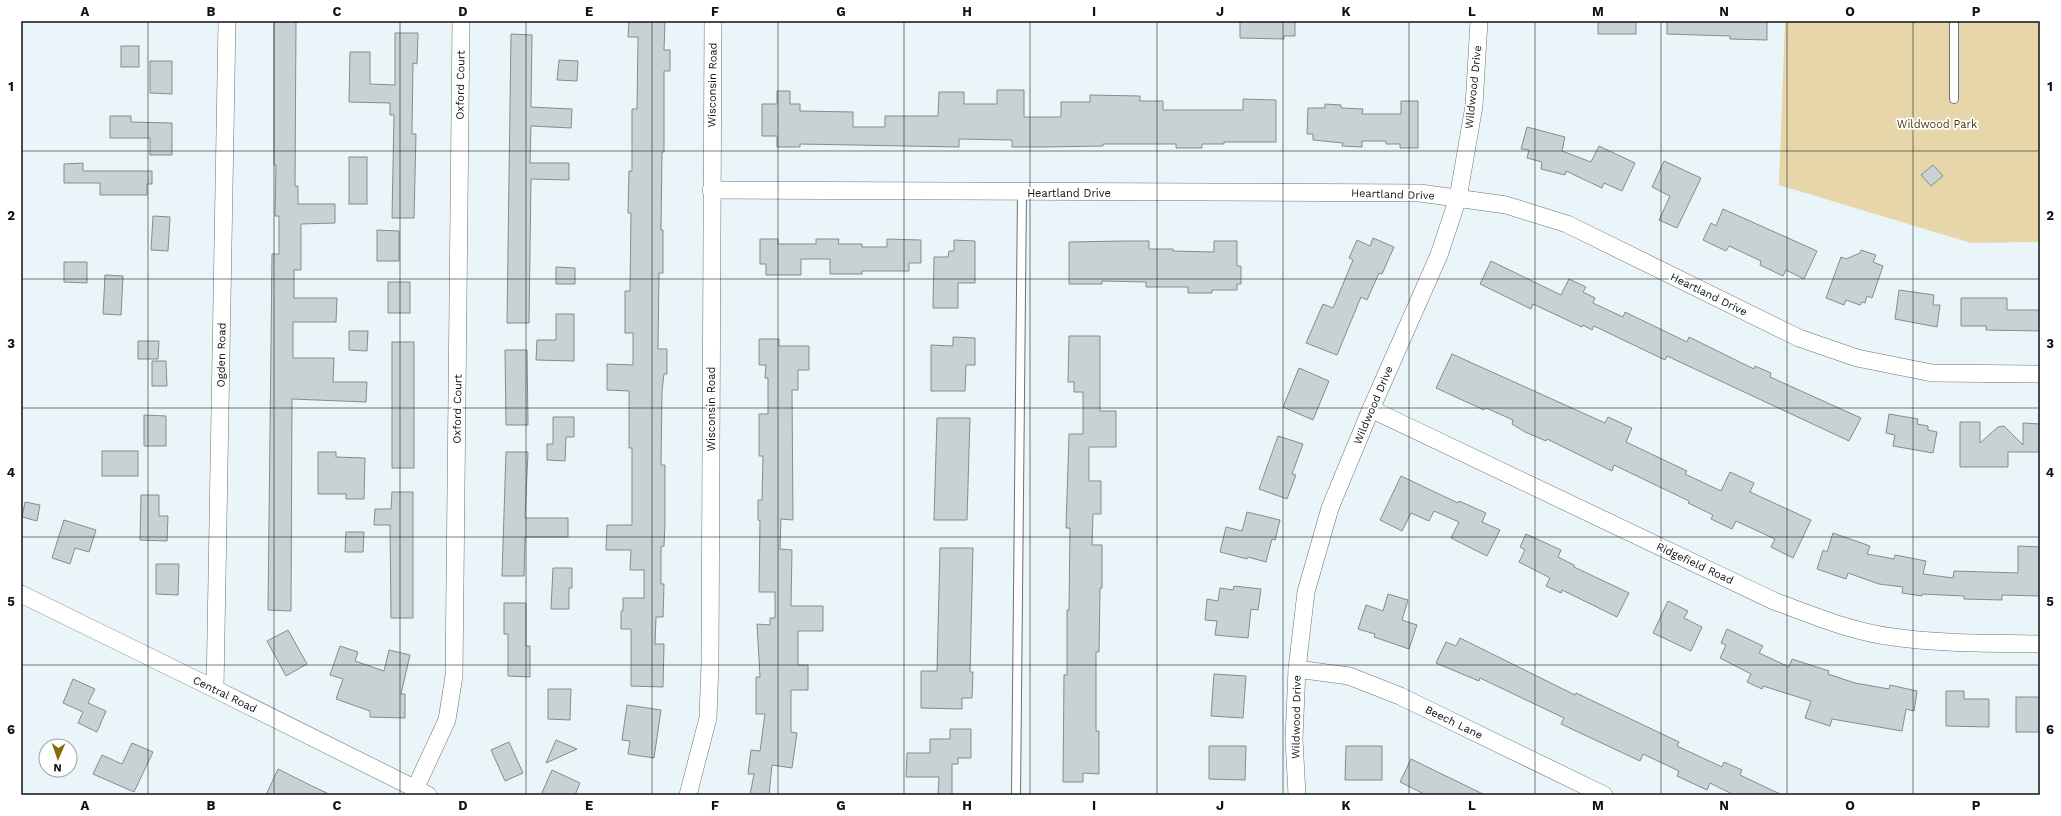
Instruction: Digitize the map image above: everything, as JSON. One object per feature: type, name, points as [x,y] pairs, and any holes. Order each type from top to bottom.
[{"type":"street","name":"Ogden Road","points":[[216,688],[227,21]]},
{"type":"street","name":"Oxford Court","points":[[421,792],[447,720],[454,676],[461,21]]},
{"type":"street","name":"Wisconsin Road","points":[[688,795],[708,718],[710,663],[711,190],[713,21]]},
{"type":"street","name":"Wildwood Drive","points":[[1297,795],[1294,739],[1297,669],[1306,592],[1330,508],[1370,409],[1439,255],[1458,198],[1474,106],[1479,21]]},
{"type":"street","name":"Heartland Drive","points":[[711,190],[1420,193],[1458,198],[1506,205],[1567,224],[1799,338],[1857,358],[1932,373],[2040,374]]},
{"type":"street","name":"Ridgefield Road","points":[[1370,409],[1774,601],[1833,622],[1892,637],[1953,643],[2040,644]]},
{"type":"street","name":"Central Road","points":[[21,594],[216,688],[421,792]]},
{"type":"street","name":"Beech Lane","points":[[1297,669],[1349,676],[1400,696],[1604,795]]},
{"type":"lane","points":[[1954,21],[1954,99]]},
{"type":"lane","points":[[1016,795],[1022,192]]},
{"type":"green space","name":"Wildwood Park","points":[[1785,21],[2040,21],[2040,242],[1971,243],[1779,185]]},
{"type":"building","points":[[274,21],[296,21],[295,186],[298,186],[298,204],[335,204],[335,223],[301,224],[301,270],[294,270],[294,298],[337,298],[336,322],[293,322],[293,358],[334,358],[333,382],[367,382],[366,402],[292,399],[291,611],[268,610],[272,254],[279,254],[279,216],[275,216],[276,165],[274,165]]},
{"type":"building","points":[[629,21],[665,21],[664,50],[670,50],[670,71],[664,71],[664,152],[662,152],[661,230],[663,230],[663,273],[659,273],[658,349],[667,349],[667,374],[664,374],[662,391],[661,465],[665,465],[664,546],[661,547],[661,584],[664,584],[663,617],[656,617],[655,644],[664,644],[663,687],[631,686],[631,629],[621,629],[621,611],[623,611],[623,598],[644,598],[644,570],[630,570],[631,550],[606,550],[607,525],[632,525],[632,448],[629,448],[629,391],[607,390],[607,364],[633,365],[633,333],[625,333],[625,291],[630,291],[631,213],[628,213],[629,171],[632,171],[632,109],[637,109],[638,37],[628,37]]},
{"type":"building","points":[[1240,21],[1295,21],[1295,36],[1284,36],[1284,39],[1240,38]]},
{"type":"building","points":[[1598,21],[1636,21],[1636,34],[1598,34]]},
{"type":"building","points":[[1667,21],[1767,21],[1767,40],[1730,39],[1730,36],[1667,34]]},
{"type":"building","points":[[395,33],[418,33],[417,64],[413,63],[412,134],[416,134],[414,218],[392,218],[394,115],[390,115],[390,103],[349,102],[350,52],[370,52],[370,84],[395,85]]},
{"type":"building","points":[[511,34],[532,35],[531,107],[572,109],[571,128],[531,126],[530,163],[569,163],[569,180],[531,179],[529,323],[507,323]]},
{"type":"building","points":[[121,46],[139,46],[139,67],[121,67]]},
{"type":"building","points":[[559,60],[578,61],[577,81],[557,80]]},
{"type":"building","points":[[150,61],[172,61],[172,94],[150,93]]},
{"type":"building","points":[[997,90],[1024,90],[1024,117],[1061,117],[1061,102],[1090,102],[1090,95],[1140,96],[1140,101],[1163,101],[1163,110],[1243,110],[1243,99],[1276,100],[1276,142],[1224,142],[1224,144],[1202,144],[1202,148],[1176,148],[1176,144],[1103,144],[1103,146],[1012,147],[1012,140],[959,139],[959,147],[800,144],[800,147],[777,147],[777,136],[762,136],[762,104],[777,104],[777,91],[790,91],[790,104],[800,104],[800,111],[853,112],[853,127],[885,127],[885,116],[938,116],[939,92],[964,92],[964,104],[997,104]]},
{"type":"building","points":[[1401,101],[1418,101],[1418,148],[1400,148],[1400,144],[1386,144],[1386,141],[1362,141],[1362,147],[1342,146],[1343,143],[1313,140],[1313,134],[1307,134],[1308,108],[1325,108],[1325,104],[1341,105],[1341,108],[1363,109],[1362,114],[1401,114]]},
{"type":"building","points":[[110,116],[131,116],[131,122],[172,123],[172,155],[150,155],[150,138],[110,138]]},
{"type":"building","points":[[1527,127],[1565,137],[1562,151],[1591,162],[1599,146],[1635,163],[1622,191],[1604,183],[1602,188],[1566,171],[1565,175],[1541,169],[1542,162],[1527,158],[1529,150],[1521,149]]},
{"type":"building","points":[[349,157],[367,157],[367,204],[349,204]]},
{"type":"building","points":[[1664,161],[1701,178],[1677,228],[1659,220],[1670,196],[1652,187]]},
{"type":"building","points":[[83,163],[83,171],[152,171],[152,184],[147,184],[147,195],[100,195],[100,183],[64,183],[64,164]]},
{"type":"building","points":[[1933,165],[1943,176],[1931,186],[1921,175]]},
{"type":"building","points":[[1723,209],[1817,251],[1804,279],[1786,270],[1783,276],[1760,265],[1761,261],[1729,246],[1726,251],[1703,240],[1711,223],[1716,226]]},
{"type":"building","points":[[153,216],[170,217],[168,251],[151,250]]},
{"type":"building","points":[[377,230],[399,231],[399,261],[377,261]]},
{"type":"building","points":[[1373,238],[1394,247],[1382,274],[1379,273],[1367,300],[1361,297],[1337,355],[1306,343],[1323,304],[1333,308],[1353,260],[1349,258],[1357,240],[1370,246]]},
{"type":"building","points":[[760,239],[778,239],[778,244],[816,244],[816,239],[839,239],[838,244],[862,244],[862,247],[887,247],[887,239],[921,240],[921,263],[909,263],[909,271],[862,271],[862,274],[830,274],[830,259],[801,259],[801,275],[766,275],[766,264],[760,264]]},
{"type":"building","points":[[954,240],[975,241],[975,283],[958,283],[958,308],[933,308],[934,257],[948,257],[949,251],[954,251]]},
{"type":"building","points":[[1149,241],[1149,249],[1214,252],[1214,241],[1237,241],[1237,266],[1241,266],[1241,284],[1237,284],[1237,290],[1212,290],[1212,293],[1188,293],[1188,287],[1146,287],[1146,282],[1102,281],[1102,284],[1069,284],[1069,242]]},
{"type":"building","points":[[1861,250],[1876,255],[1873,262],[1883,266],[1872,298],[1867,296],[1865,303],[1862,302],[1860,305],[1846,300],[1844,305],[1826,298],[1841,257],[1846,259],[1860,253]]},
{"type":"building","points":[[1491,261],[1561,295],[1569,279],[1586,287],[1583,292],[1595,298],[1593,303],[1623,317],[1625,312],[1687,342],[1689,337],[1754,369],[1755,366],[1771,373],[1770,377],[1861,418],[1849,441],[1667,356],[1665,360],[1594,326],[1592,330],[1583,325],[1582,327],[1533,304],[1531,309],[1480,284]]},
{"type":"building","points":[[64,262],[87,262],[87,283],[64,282]]},
{"type":"building","points":[[556,267],[575,268],[575,284],[556,284]]},
{"type":"building","points":[[105,275],[123,276],[121,315],[103,314]]},
{"type":"building","points":[[388,282],[410,282],[410,313],[388,313]]},
{"type":"building","points":[[1899,290],[1934,295],[1933,305],[1940,305],[1937,327],[1895,319]]},
{"type":"building","points":[[1961,298],[2007,298],[2007,310],[2040,310],[2040,331],[1986,330],[1986,326],[1961,326]]},
{"type":"building","points":[[556,314],[574,314],[574,361],[536,360],[537,340],[556,340]]},
{"type":"building","points":[[349,331],[368,331],[367,351],[349,350]]},
{"type":"building","points":[[1069,336],[1100,336],[1100,411],[1116,411],[1116,447],[1089,447],[1089,481],[1101,481],[1101,514],[1093,514],[1092,545],[1102,545],[1102,588],[1100,588],[1099,652],[1096,652],[1096,731],[1099,731],[1099,774],[1083,773],[1083,782],[1063,782],[1064,675],[1067,675],[1067,610],[1069,610],[1070,528],[1066,528],[1069,434],[1083,434],[1083,392],[1074,392],[1074,382],[1068,382]]},
{"type":"building","points":[[953,337],[975,338],[975,365],[966,365],[965,391],[931,391],[931,345],[953,346]]},
{"type":"building","points":[[759,339],[779,339],[779,346],[809,346],[809,370],[798,370],[798,390],[792,390],[793,520],[781,519],[780,549],[792,550],[791,606],[823,606],[823,631],[798,631],[798,665],[808,665],[808,690],[791,690],[791,732],[797,733],[792,768],[772,765],[769,795],[750,795],[754,774],[748,774],[751,750],[760,751],[765,714],[756,714],[756,677],[760,677],[757,624],[770,625],[770,618],[775,618],[775,592],[759,592],[760,521],[758,520],[758,500],[762,500],[763,456],[759,456],[759,414],[768,414],[768,378],[765,378],[766,365],[759,365]]},
{"type":"building","points":[[138,341],[159,341],[158,359],[138,359]]},
{"type":"building","points":[[392,342],[414,342],[414,468],[392,468]]},
{"type":"building","points":[[505,350],[527,350],[528,425],[506,425]]},
{"type":"building","points":[[1452,354],[1605,423],[1608,417],[1632,428],[1626,442],[1687,471],[1685,474],[1721,491],[1730,472],[1754,483],[1750,492],[1811,520],[1793,558],[1771,547],[1775,539],[1736,521],[1732,529],[1711,519],[1713,515],[1688,503],[1689,501],[1614,465],[1612,471],[1547,439],[1546,441],[1525,432],[1512,424],[1513,420],[1486,408],[1484,410],[1436,388]]},
{"type":"building","points":[[152,361],[166,361],[167,386],[152,386]]},
{"type":"building","points":[[1299,368],[1329,381],[1313,420],[1283,407]]},
{"type":"building","points":[[1889,414],[1918,419],[1917,424],[1928,426],[1928,430],[1937,432],[1933,453],[1893,446],[1895,435],[1886,433]]},
{"type":"building","points":[[144,415],[166,416],[166,446],[144,446]]},
{"type":"building","points":[[553,417],[574,417],[574,437],[566,437],[565,461],[547,460],[547,444],[553,444]]},
{"type":"building","points":[[937,418],[970,418],[967,520],[934,520]]},
{"type":"building","points":[[1960,422],[1980,422],[1980,443],[1998,427],[2004,426],[2023,445],[2023,423],[2040,424],[2040,452],[2008,452],[2008,467],[1960,467]]},
{"type":"building","points":[[1278,436],[1303,444],[1292,474],[1296,475],[1287,499],[1259,489]]},
{"type":"building","points":[[102,451],[138,451],[138,476],[102,476]]},
{"type":"building","points":[[318,452],[336,452],[336,457],[365,458],[364,499],[346,499],[346,494],[318,494]]},
{"type":"building","points":[[506,452],[528,452],[525,518],[568,518],[568,537],[525,537],[524,576],[502,576]]},
{"type":"building","points":[[1401,476],[1458,503],[1459,501],[1486,513],[1482,522],[1500,530],[1487,556],[1451,538],[1459,522],[1434,511],[1429,521],[1411,513],[1402,531],[1380,520]]},
{"type":"building","points":[[392,492],[413,492],[413,618],[391,618],[390,525],[374,525],[375,509],[391,509]]},
{"type":"building","points":[[141,495],[159,495],[159,516],[168,516],[167,541],[140,540]]},
{"type":"building","points":[[25,502],[40,505],[37,521],[22,517]]},
{"type":"building","points":[[1247,512],[1280,520],[1275,540],[1272,539],[1266,562],[1220,552],[1226,527],[1242,531]]},
{"type":"building","points":[[64,520],[96,530],[89,552],[75,548],[70,564],[52,558]]},
{"type":"building","points":[[346,532],[364,532],[363,552],[345,552]]},
{"type":"building","points":[[1833,533],[1870,546],[1867,554],[1894,559],[1895,555],[1926,561],[1923,574],[1953,578],[1954,571],[2018,573],[2018,546],[2040,547],[2040,596],[2002,595],[2002,600],[1964,599],[1964,596],[1922,594],[1922,596],[1902,593],[1903,587],[1879,584],[1848,573],[1846,579],[1817,569],[1823,550],[1827,552]]},
{"type":"building","points":[[1526,534],[1561,550],[1558,557],[1574,565],[1574,567],[1629,593],[1617,617],[1562,590],[1561,593],[1546,586],[1550,578],[1519,562],[1525,550],[1520,547]]},
{"type":"building","points":[[940,548],[973,548],[970,672],[973,672],[972,698],[962,698],[962,709],[921,708],[921,671],[937,671]]},
{"type":"building","points":[[156,564],[179,564],[178,595],[156,594]]},
{"type":"building","points":[[553,568],[572,568],[572,588],[569,588],[569,609],[551,609]]},
{"type":"building","points":[[1234,586],[1261,589],[1258,610],[1251,609],[1248,638],[1215,635],[1217,621],[1205,620],[1207,599],[1218,601],[1220,588],[1233,590]]},
{"type":"building","points":[[1388,594],[1408,600],[1402,620],[1417,625],[1409,649],[1374,637],[1375,634],[1358,629],[1366,605],[1383,611]]},
{"type":"building","points":[[1668,601],[1688,611],[1684,618],[1702,627],[1691,651],[1653,633]]},
{"type":"building","points":[[504,603],[526,603],[526,646],[530,646],[530,677],[508,676],[508,634],[504,634]]},
{"type":"building","points":[[1727,629],[1763,646],[1759,653],[1789,667],[1792,659],[1829,671],[1828,674],[1855,683],[1889,689],[1890,685],[1917,691],[1914,711],[1906,709],[1902,731],[1832,719],[1830,726],[1805,718],[1811,701],[1763,686],[1762,689],[1747,682],[1751,674],[1720,658],[1726,645],[1721,643]]},
{"type":"building","points":[[288,630],[307,664],[286,676],[267,641]]},
{"type":"building","points":[[1460,638],[1575,695],[1576,693],[1679,742],[1677,746],[1722,767],[1724,762],[1742,770],[1740,775],[1782,795],[1734,795],[1710,783],[1707,790],[1677,776],[1679,771],[1643,754],[1640,761],[1561,724],[1564,718],[1480,678],[1479,681],[1436,663],[1446,642],[1456,646]]},
{"type":"building","points":[[340,646],[358,652],[355,661],[384,671],[389,650],[410,655],[401,694],[405,694],[405,718],[370,717],[370,711],[336,699],[343,679],[330,675]]},
{"type":"building","points":[[1214,674],[1246,676],[1243,718],[1211,716]]},
{"type":"building","points":[[73,679],[95,689],[88,703],[106,711],[97,732],[78,723],[83,712],[63,703]]},
{"type":"building","points":[[548,689],[571,689],[570,720],[548,719]]},
{"type":"building","points":[[1946,691],[1964,691],[1964,699],[1989,699],[1989,727],[1946,726]]},
{"type":"building","points":[[2016,697],[2040,697],[2040,732],[2016,732]]},
{"type":"building","points":[[627,705],[661,710],[654,758],[628,754],[630,741],[622,740]]},
{"type":"building","points":[[950,729],[971,729],[971,758],[958,758],[958,764],[952,764],[952,795],[938,795],[939,777],[906,777],[907,753],[930,753],[930,739],[950,739]]},
{"type":"building","points":[[556,740],[577,749],[546,763]]},
{"type":"building","points":[[509,742],[523,773],[505,781],[491,750]]},
{"type":"building","points":[[132,743],[153,752],[134,792],[93,774],[102,755],[122,764]]},
{"type":"building","points":[[1209,746],[1246,746],[1245,780],[1209,779]]},
{"type":"building","points":[[1346,746],[1382,746],[1382,780],[1345,780]]},
{"type":"building","points":[[1411,759],[1485,795],[1426,795],[1400,782]]},
{"type":"building","points":[[278,769],[310,785],[331,795],[266,795]]},
{"type":"building","points":[[552,770],[580,783],[575,795],[541,795]]}]
